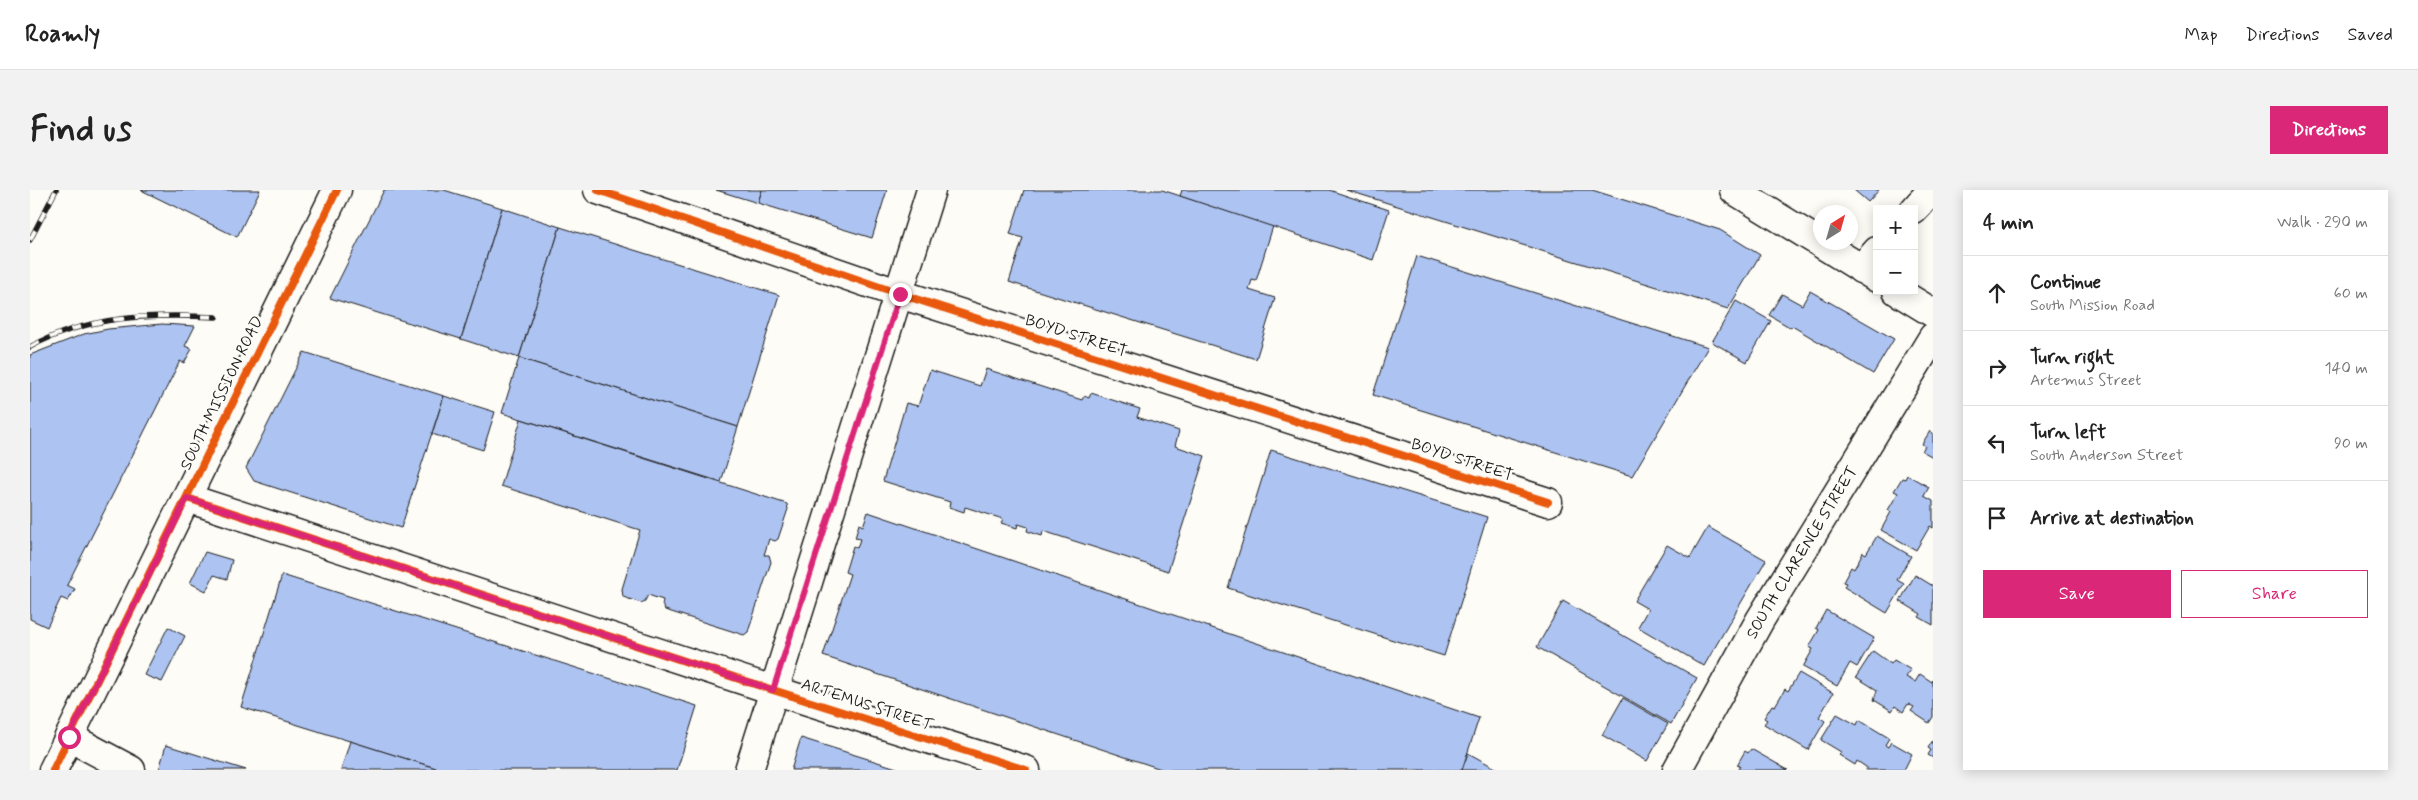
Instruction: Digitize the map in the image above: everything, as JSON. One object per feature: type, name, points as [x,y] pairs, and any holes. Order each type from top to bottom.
[{"type":"street","name":"SOUTH MISSION ROAD","points":[[53,770],[337,190]]},
{"type":"street","name":"BOYD STREET","points":[[598,190],[900,294],[1548,502]]},
{"type":"street","points":[[749,770],[932,190]]},
{"type":"street","points":[[1734,190],[1872,266]]},
{"type":"street","points":[[1918,206],[1932,190]]},
{"type":"street","points":[[1904,295],[1933,313]]},
{"type":"street","name":"SOUTH CLARENCE STREET","points":[[1677,770],[1760,620],[1933,337]]},
{"type":"street","name":"ARTEMUS STREET","points":[[187,498],[773,690],[1026,770]]},
{"type":"street","points":[[69,737],[131,770]]},
{"type":"building","points":[[141,190],[260,190],[237,237]]},
{"type":"building","points":[[384,190],[444,190],[502,208],[461,339],[330,298]]},
{"type":"building","points":[[716,190],[762,190],[758,203]]},
{"type":"building","points":[[762,190],[887,190],[872,238],[758,203]]},
{"type":"building","points":[[1024,190],[1162,190],[1273,226],[1256,281],[1252,280],[1249,290],[1275,298],[1256,359],[1009,282],[1023,238],[1010,234]]},
{"type":"building","points":[[1182,190],[1329,190],[1389,210],[1373,260],[1180,196]]},
{"type":"building","points":[[1346,190],[1592,190],[1720,230],[1760,255],[1728,309]]},
{"type":"building","points":[[1854,190],[1879,190],[1868,202]]},
{"type":"building","points":[[502,208],[560,227],[519,358],[461,339]]},
{"type":"building","points":[[560,227],[779,295],[738,427],[519,358]]},
{"type":"building","points":[[1417,256],[1708,347],[1632,476],[1373,395]]},
{"type":"building","points":[[1810,291],[1894,339],[1873,374],[1792,326],[1791,328],[1769,315],[1782,294],[1802,305]]},
{"type":"building","points":[[1736,301],[1771,321],[1747,362],[1712,342]]},
{"type":"building","points":[[162,324],[195,326],[185,346],[192,349],[184,363],[180,361],[67,585],[75,589],[68,601],[61,598],[47,627],[30,619],[30,355],[84,334],[108,329]]},
{"type":"building","points":[[304,352],[444,396],[401,528],[254,481],[246,468]]},
{"type":"building","points":[[519,358],[738,427],[721,482],[502,413]]},
{"type":"building","points":[[986,369],[1082,400],[1084,396],[1089,398],[1091,393],[1140,409],[1137,417],[1179,431],[1175,446],[1205,456],[1168,571],[1043,531],[1042,536],[1027,531],[1028,527],[1018,524],[1017,528],[1001,523],[1003,519],[965,507],[964,512],[949,507],[950,502],[883,481],[906,403],[918,406],[930,370],[980,386]]},
{"type":"building","points":[[444,396],[495,412],[483,450],[432,434]]},
{"type":"building","points":[[521,419],[787,504],[788,509],[778,539],[775,541],[769,539],[764,555],[769,555],[771,562],[748,632],[744,635],[665,610],[662,605],[663,600],[648,595],[645,601],[641,603],[623,597],[622,589],[640,530],[501,486]]},
{"type":"building","points":[[1930,431],[1933,433],[1933,457],[1922,451],[1925,446],[1922,444]]},
{"type":"building","points":[[1271,450],[1487,517],[1444,656],[1228,588]]},
{"type":"building","points":[[1907,475],[1929,487],[1924,496],[1933,501],[1933,528],[1930,526],[1916,550],[1881,530],[1891,512],[1888,510],[1898,493],[1894,491],[1902,478],[1905,479]]},
{"type":"building","points":[[868,512],[1479,718],[1462,770],[1164,770],[823,656],[850,574],[845,572],[853,546],[857,548],[860,539],[855,538],[859,524],[863,526]]},
{"type":"building","points":[[1708,527],[1766,560],[1704,666],[1638,627],[1648,609],[1634,601],[1667,545],[1690,558]]},
{"type":"building","points":[[1877,536],[1911,556],[1897,580],[1904,584],[1887,613],[1844,587],[1846,583],[1843,582],[1851,567],[1854,569],[1863,552],[1866,554]]},
{"type":"building","points":[[205,552],[232,560],[227,579],[214,575],[206,591],[190,583]]},
{"type":"building","points":[[282,575],[697,706],[677,770],[442,770],[241,707]]},
{"type":"building","points":[[1915,575],[1933,586],[1933,625],[1919,617],[1921,614],[1900,601]]},
{"type":"building","points":[[1563,601],[1697,678],[1671,724],[1537,647]]},
{"type":"building","points":[[1826,610],[1874,638],[1857,667],[1850,663],[1837,686],[1803,667],[1813,649],[1809,647],[1819,630],[1816,628]]},
{"type":"building","points":[[168,627],[185,636],[162,682],[144,675]]},
{"type":"building","points":[[1873,651],[1891,664],[1894,660],[1911,670],[1906,677],[1915,682],[1920,674],[1932,682],[1933,680],[1933,717],[1929,723],[1911,711],[1914,707],[1908,704],[1903,712],[1895,706],[1892,711],[1874,700],[1877,690],[1856,677]]},
{"type":"building","points":[[1799,673],[1833,693],[1819,717],[1825,721],[1808,750],[1764,724],[1767,720],[1764,718],[1772,705],[1775,706],[1785,689],[1788,691]]},
{"type":"building","points":[[1623,698],[1668,724],[1647,761],[1602,735]]},
{"type":"building","points":[[1837,714],[1857,725],[1859,720],[1889,738],[1885,745],[1888,747],[1891,742],[1912,754],[1904,770],[1866,770],[1866,767],[1857,761],[1855,765],[1839,755],[1841,752],[1821,740]]},
{"type":"building","points":[[801,738],[903,770],[791,770]]},
{"type":"building","points":[[1933,740],[1933,758],[1928,755],[1931,750],[1928,748]]},
{"type":"building","points":[[350,741],[442,770],[341,770]]},
{"type":"building","points":[[166,745],[246,770],[159,770]]},
{"type":"building","points":[[1751,749],[1788,770],[1738,770],[1740,766],[1737,765],[1745,751],[1748,753]]},
{"type":"building","points":[[1468,753],[1499,770],[1462,770]]},
{"type":"railway","points":[[30,240],[56,190]]},
{"type":"railway","points":[[30,347],[52,336],[75,328],[120,319],[167,316],[216,317]]},
{"type":"cycle path","points":[[53,770],[337,190]]},
{"type":"cycle path","points":[[598,190],[900,294],[1548,502]]},
{"type":"cycle path","points":[[187,498],[773,690],[1026,770]]},
{"type":"route","points":[[69,737],[187,498],[773,690],[900,294]]}]
